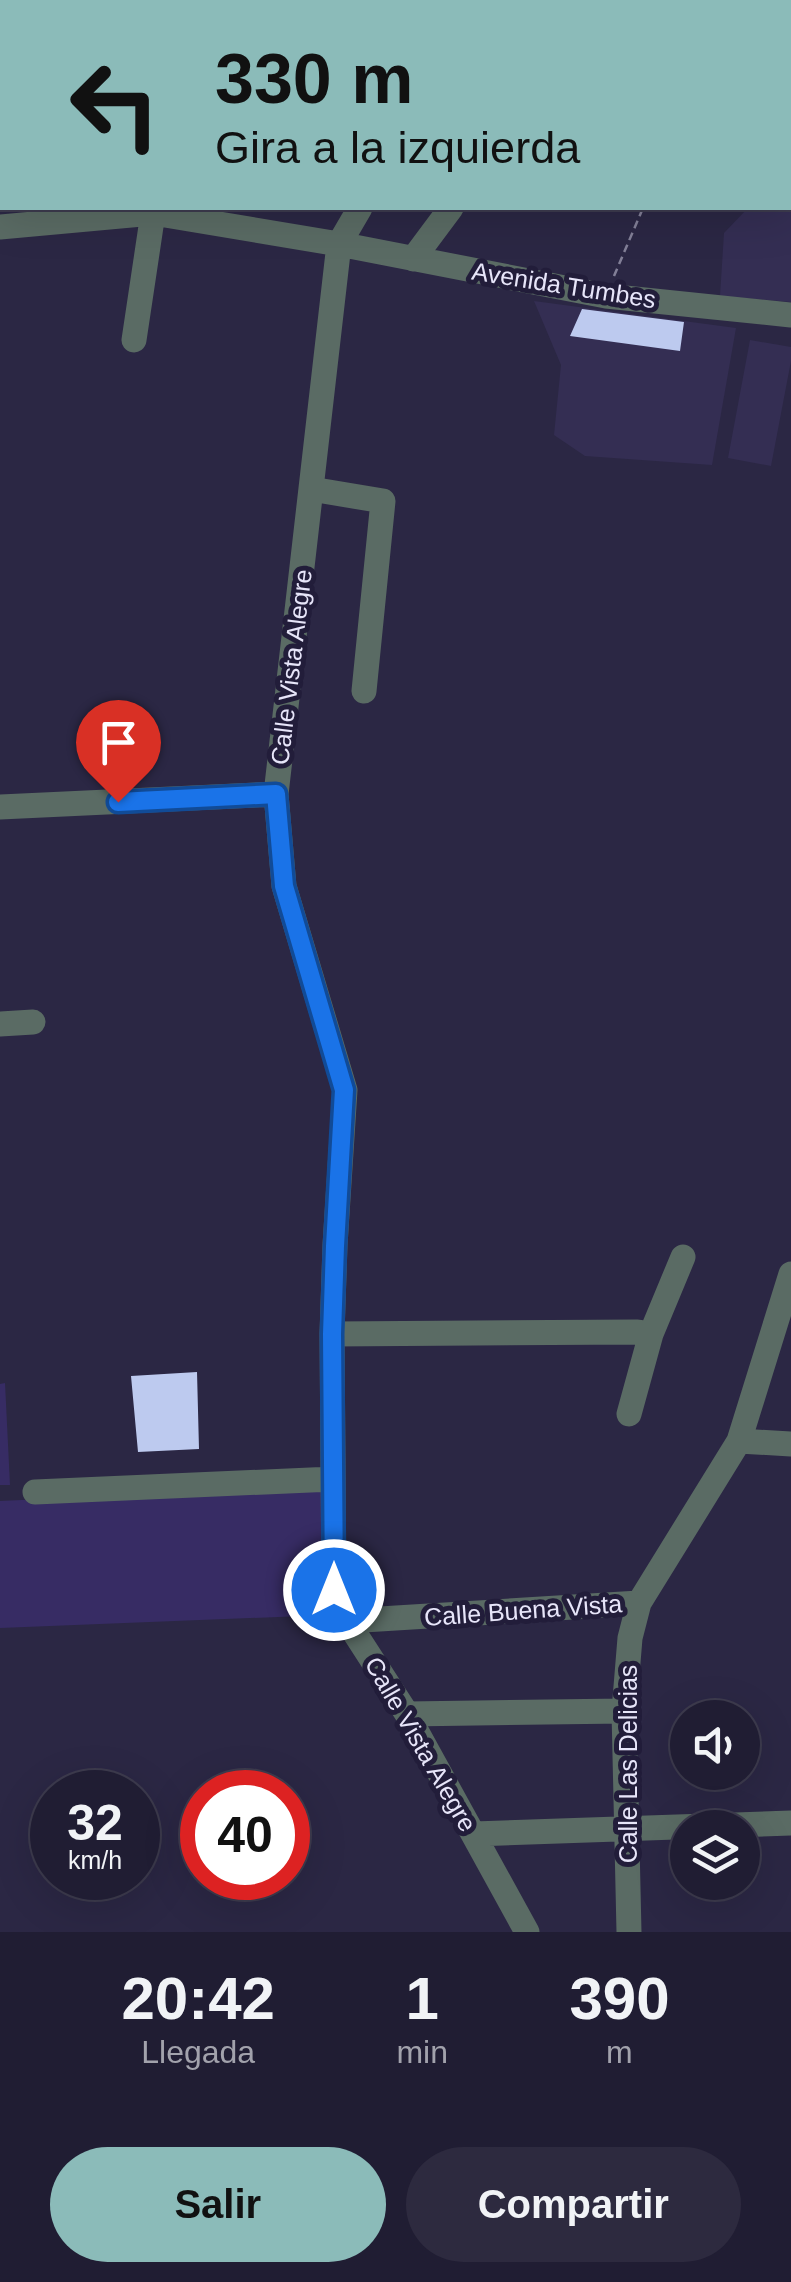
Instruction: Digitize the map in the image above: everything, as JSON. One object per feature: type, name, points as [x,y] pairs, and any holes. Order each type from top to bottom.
[{"type":"street","points":[[339,244],[359,210]]},
{"type":"street","points":[[413,259],[450,210]]},
{"type":"street","points":[[134,340],[153,214]]},
{"type":"street","name":"Avenida Tumbes","points":[[10,220],[153,214],[339,244],[606,296],[791,315]]},
{"type":"street","name":"Calle Vista Alegre","points":[[339,244],[276,794],[284,886],[344,1090],[332,1334],[334,1590],[347,1621],[407,1714],[528,1932]]},
{"type":"street","points":[[311,489],[383,501],[364,691]]},
{"type":"street","points":[[0,807],[276,794]]},
{"type":"street","points":[[0,1024],[33,1022]]},
{"type":"street","points":[[629,1414],[651,1334],[682,1257]]},
{"type":"street","name":"Calle Las Delicias","points":[[629,1932],[624,1711],[630,1638],[639,1603],[740,1441],[791,1274]]},
{"type":"street","points":[[332,1334],[651,1334]]},
{"type":"street","points":[[740,1441],[791,1444]]},
{"type":"street","points":[[34,1492],[333,1479]]},
{"type":"street","name":"Calle Buena Vista","points":[[347,1621],[639,1603]]},
{"type":"street","points":[[407,1714],[624,1711]]},
{"type":"street","points":[[474,1834],[791,1823]]},
{"type":"path","points":[[606,296],[642,210]]},
{"type":"shaded area","points":[[746,210],[791,210],[791,302],[720,296],[724,233]]},
{"type":"shaded area","points":[[534,301],[736,328],[712,465],[585,456],[554,435],[561,365]]},
{"type":"shaded area","points":[[750,340],[791,347],[771,466],[728,458]]},
{"type":"shaded area","points":[[5,1383],[10,1485],[0,1485],[0,1384]]},
{"type":"shaded area","points":[[325,1486],[327,1615],[0,1628],[0,1501]]},
{"type":"building","points":[[582,309],[684,322],[680,351],[570,336]]},
{"type":"building","points":[[197,1372],[199,1449],[138,1452],[131,1376]]},
{"type":"route","points":[[118,802],[276,794],[284,886],[344,1090],[332,1334],[334,1590]]}]
